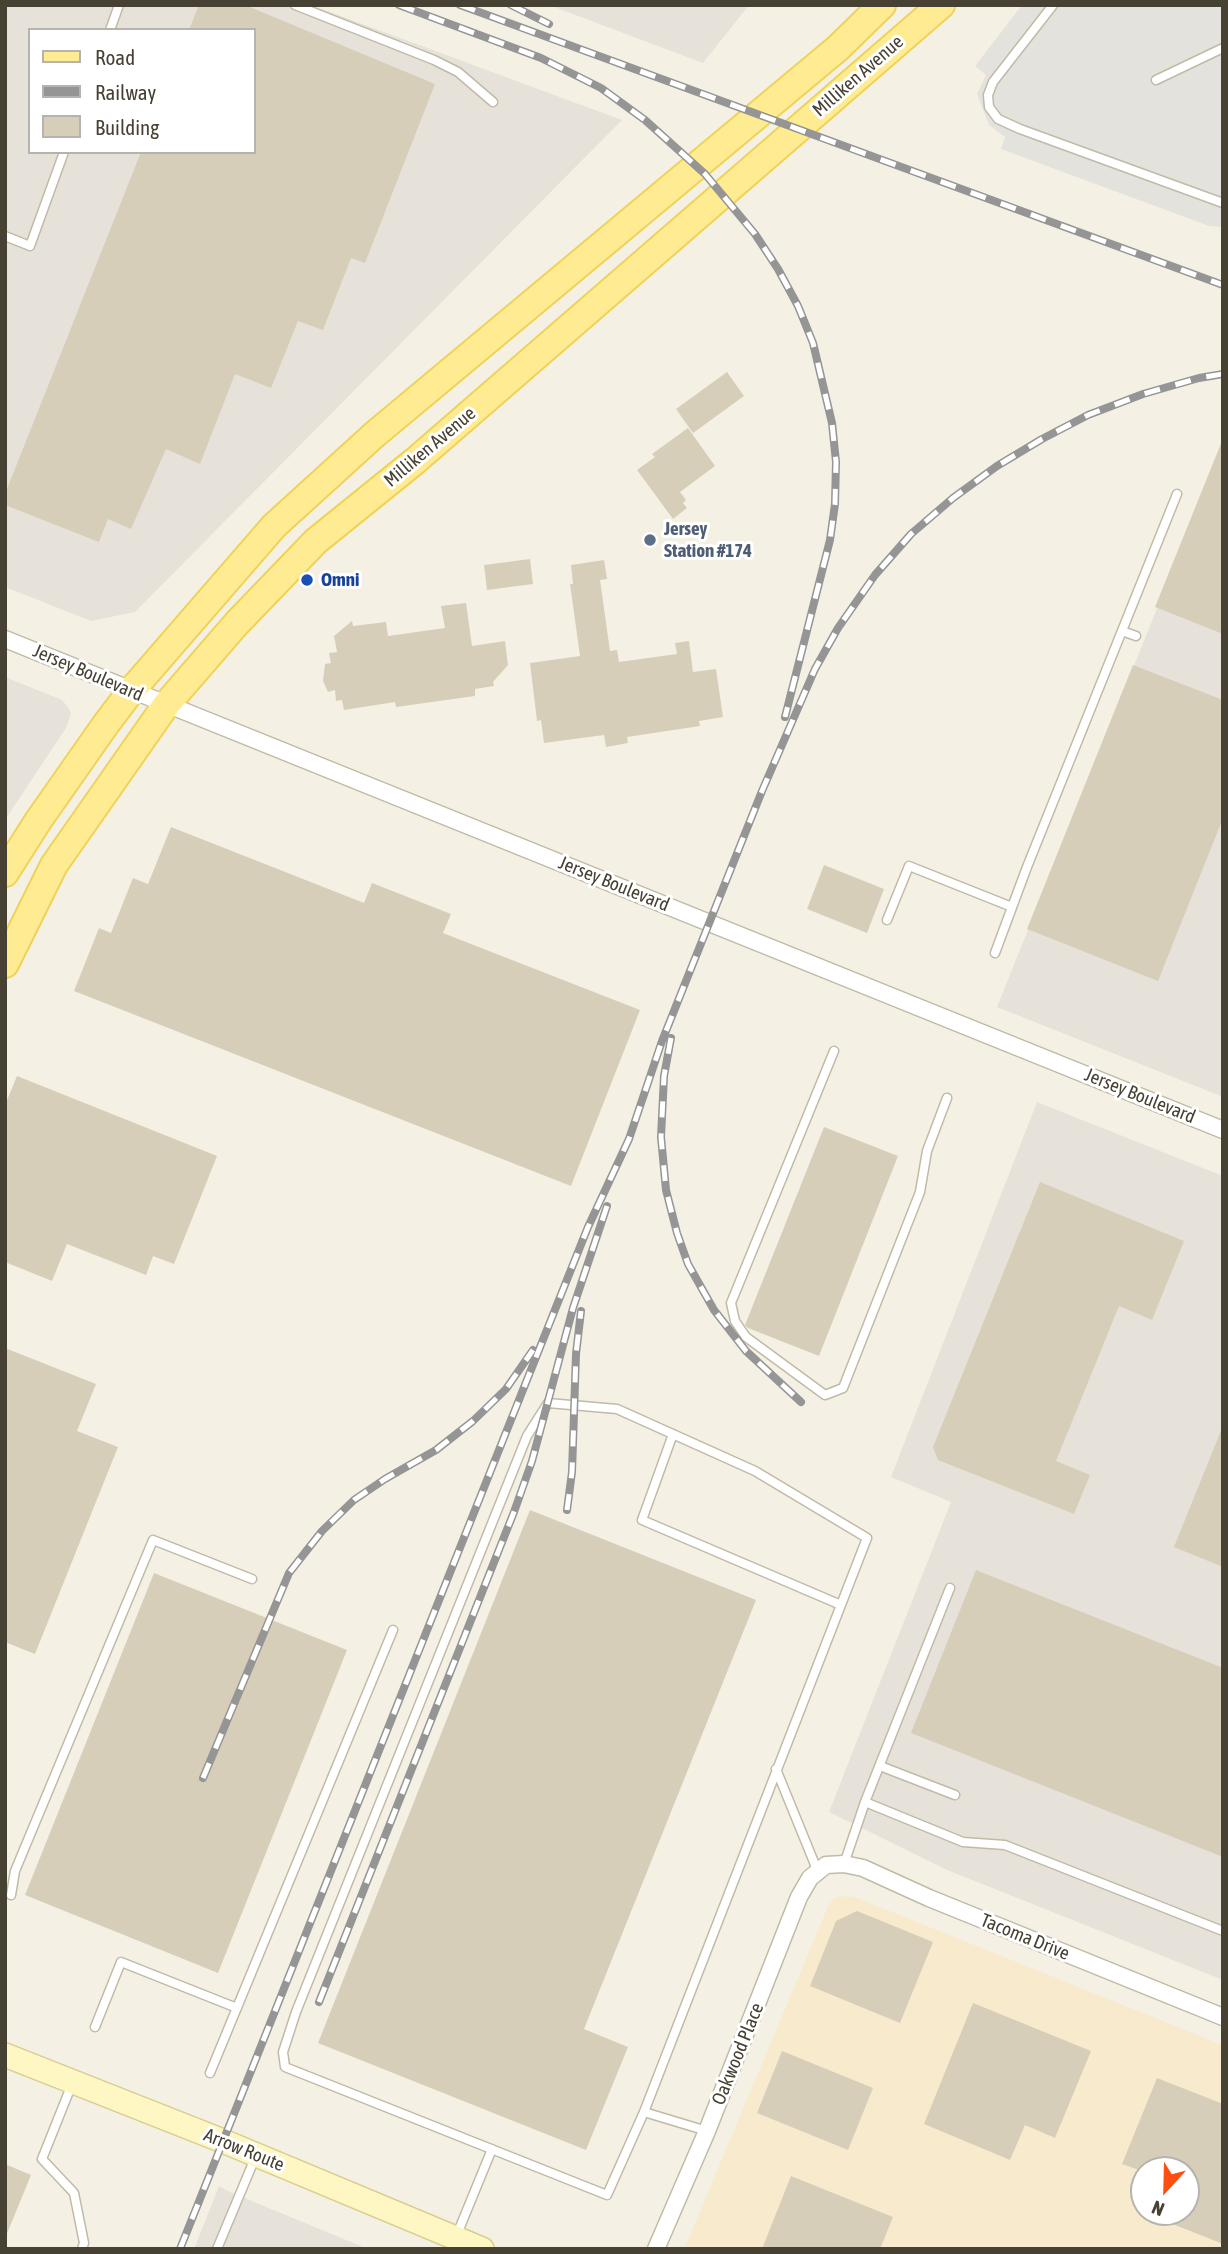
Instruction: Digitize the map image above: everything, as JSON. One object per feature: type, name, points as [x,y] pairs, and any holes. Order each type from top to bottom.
[{"type":"main road","name":"Milliken Avenue","points":[[5,873],[53,799],[131,691],[274,526],[374,435],[838,48],[882,5]]},
{"type":"main road","name":"Milliken Avenue","points":[[5,964],[54,866],[166,705],[237,623],[316,541],[415,461],[941,5]]},
{"type":"main road","name":"Arrow Route","points":[[5,2055],[256,2155],[454,2243],[482,2249]]},
{"type":"street","name":"Jersey Boulevard","points":[[5,639],[1223,1130]]},
{"type":"street","name":"Tacoma Drive","points":[[822,1868],[844,1864],[863,1868],[929,1898],[1223,2017]]},
{"type":"street","name":"Oakwood Place","points":[[656,2249],[707,2131],[799,1898],[810,1878],[822,1868]]},
{"type":"lane","points":[[111,28],[119,5]]},
{"type":"lane","points":[[295,5],[434,60],[457,72],[493,102]]},
{"type":"lane","points":[[1053,5],[993,82],[988,95],[989,107],[998,120],[1223,203]]},
{"type":"lane","points":[[1156,80],[1223,48]]},
{"type":"lane","points":[[5,236],[30,246],[63,154]]},
{"type":"lane","points":[[995,953],[1177,494]]},
{"type":"lane","points":[[1122,631],[1136,636]]},
{"type":"lane","points":[[887,920],[909,866],[1012,907]]},
{"type":"lane","points":[[834,1051],[731,1303],[735,1321],[746,1337],[825,1395],[843,1388],[920,1192],[927,1151],[947,1098]]},
{"type":"lane","points":[[548,1403],[617,1409],[755,1471],[867,1538],[841,1605],[645,2112],[607,2195],[285,2067],[283,2052],[312,1974],[522,1449],[548,1403]]},
{"type":"lane","points":[[673,1434],[642,1520],[841,1605]]},
{"type":"lane","points":[[11,1895],[15,1871],[153,1540],[252,1579]]},
{"type":"lane","points":[[844,1864],[865,1802],[950,1588]]},
{"type":"lane","points":[[210,2073],[393,1630]]},
{"type":"lane","points":[[880,1766],[955,1795]]},
{"type":"lane","points":[[776,1769],[822,1868]]},
{"type":"lane","points":[[865,1802],[963,1842],[1005,1845],[1223,1931]]},
{"type":"lane","points":[[95,2027],[121,1962],[237,2008]]},
{"type":"lane","points":[[73,2082],[42,2159],[74,2193],[84,2243],[82,2249]]},
{"type":"lane","points":[[645,2112],[707,2131]]},
{"type":"lane","points":[[454,2243],[492,2149]]},
{"type":"lane","points":[[216,2249],[256,2155]]},
{"type":"shaded area","points":[[5,5],[311,5],[622,120],[135,612],[91,621],[5,587]]},
{"type":"shaded area","points":[[549,5],[749,5],[703,63]]},
{"type":"shaded area","points":[[1022,5],[1223,5],[1223,227],[1209,226],[1001,149],[1005,137],[989,125],[977,94],[986,75],[975,66]]},
{"type":"shaded area","points":[[1223,444],[1223,1097],[997,1007]]},
{"type":"shaded area","points":[[5,677],[62,700],[71,714],[66,728],[5,820]]},
{"type":"shaded area","points":[[1037,1102],[1223,1176],[1223,1980],[947,1870],[829,1812],[951,1502],[891,1477]]},
{"type":"shaded area","points":[[855,1897],[1223,2045],[1223,2249],[684,2249],[829,1904],[835,1898]]},
{"type":"shaded area","points":[[219,2186],[230,2192],[368,2249],[194,2249]]},
{"type":"building","points":[[199,5],[245,5],[435,84],[365,263],[351,258],[323,330],[298,321],[271,388],[235,374],[200,464],[166,449],[131,529],[108,519],[99,542],[5,505],[5,494],[140,154],[256,154],[256,28],[190,28]]},
{"type":"building","points":[[727,372],[744,396],[693,433],[676,409]]},
{"type":"building","points":[[688,428],[715,466],[680,492],[686,500],[683,503],[687,508],[673,519],[637,470],[655,457],[652,454]]},
{"type":"building","points":[[1223,441],[1223,634],[1155,607]]},
{"type":"building","points":[[530,559],[533,584],[487,590],[484,565]]},
{"type":"building","points":[[604,560],[607,579],[600,580],[610,651],[617,650],[619,662],[677,654],[675,643],[689,641],[693,672],[716,669],[723,717],[699,721],[700,726],[627,737],[628,743],[606,747],[604,735],[544,743],[541,720],[537,721],[530,663],[580,656],[570,584],[573,584],[571,565]]},
{"type":"building","points":[[466,603],[472,646],[505,641],[508,665],[493,682],[494,686],[475,689],[475,696],[396,707],[395,702],[344,710],[342,700],[336,701],[335,690],[328,692],[323,681],[325,664],[331,663],[329,653],[337,652],[334,636],[352,621],[353,626],[386,622],[388,636],[445,628],[441,606]]},
{"type":"building","points":[[1133,665],[1223,700],[1223,818],[1158,981],[1027,929]]},
{"type":"building","points":[[171,827],[364,903],[372,883],[451,914],[443,933],[640,1010],[571,1186],[74,991],[99,928],[111,933],[133,878],[148,884]]},
{"type":"building","points":[[824,865],[884,889],[867,933],[807,909]]},
{"type":"building","points":[[17,1076],[217,1156],[174,1264],[153,1256],[146,1275],[67,1244],[52,1281],[5,1262],[5,1105]]},
{"type":"building","points":[[824,1127],[898,1156],[819,1356],[745,1325]]},
{"type":"building","points":[[1040,1182],[1184,1241],[1152,1320],[1119,1306],[1056,1461],[1090,1475],[1074,1514],[938,1460],[933,1447]]},
{"type":"building","points":[[5,1348],[96,1384],[77,1431],[118,1447],[35,1654],[5,1642]]},
{"type":"building","points":[[1223,1428],[1223,1567],[1174,1547]]},
{"type":"building","points":[[530,1510],[756,1600],[584,2029],[628,2047],[586,2150],[318,2043]]},
{"type":"building","points":[[976,1570],[1223,1668],[1223,1857],[911,1733]]},
{"type":"building","points":[[154,1573],[347,1650],[218,1973],[25,1895]]},
{"type":"building","points":[[857,1911],[933,1942],[900,2023],[810,1986],[836,1921]]},
{"type":"building","points":[[973,2003],[1091,2051],[1055,2138],[1025,2125],[1010,2160],[924,2124]]},
{"type":"building","points":[[782,2051],[873,2088],[848,2150],[757,2113]]},
{"type":"building","points":[[1157,2078],[1223,2104],[1223,2244],[1178,2226],[1200,2226],[1200,2156],[1130,2156],[1130,2167],[1122,2164]]},
{"type":"building","points":[[5,2164],[31,2175],[6,2236],[5,2236]]},
{"type":"building","points":[[791,2176],[893,2217],[880,2249],[762,2249]]},
{"type":"railway","points":[[399,5],[541,58],[601,88],[645,120],[705,174],[755,234],[778,269],[798,306],[813,343],[832,423],[836,462],[835,504],[830,540],[785,717]]},
{"type":"railway","points":[[460,5],[1223,285]]},
{"type":"railway","points":[[511,5],[549,24]]},
{"type":"railway","points":[[180,2249],[588,1227],[629,1139],[662,1041],[762,791],[815,669],[838,628],[875,575],[911,534],[953,498],[997,466],[1088,415],[1143,394],[1223,374]]},
{"type":"railway","points":[[671,1038],[664,1076],[661,1137],[666,1190],[688,1264],[714,1310],[746,1351],[801,1402]]},
{"type":"railway","points":[[319,2002],[514,1512],[532,1461],[573,1308],[607,1206]]},
{"type":"railway","points":[[567,1510],[572,1472],[576,1354],[581,1311]]},
{"type":"railway","points":[[203,1778],[289,1573],[322,1531],[354,1500],[436,1450],[473,1421],[506,1389],[533,1350]]},
{"type":"place","name":"Jersey Station #174","points":[[650,540]]},
{"type":"place","name":"Omni","points":[[307,580]]}]
